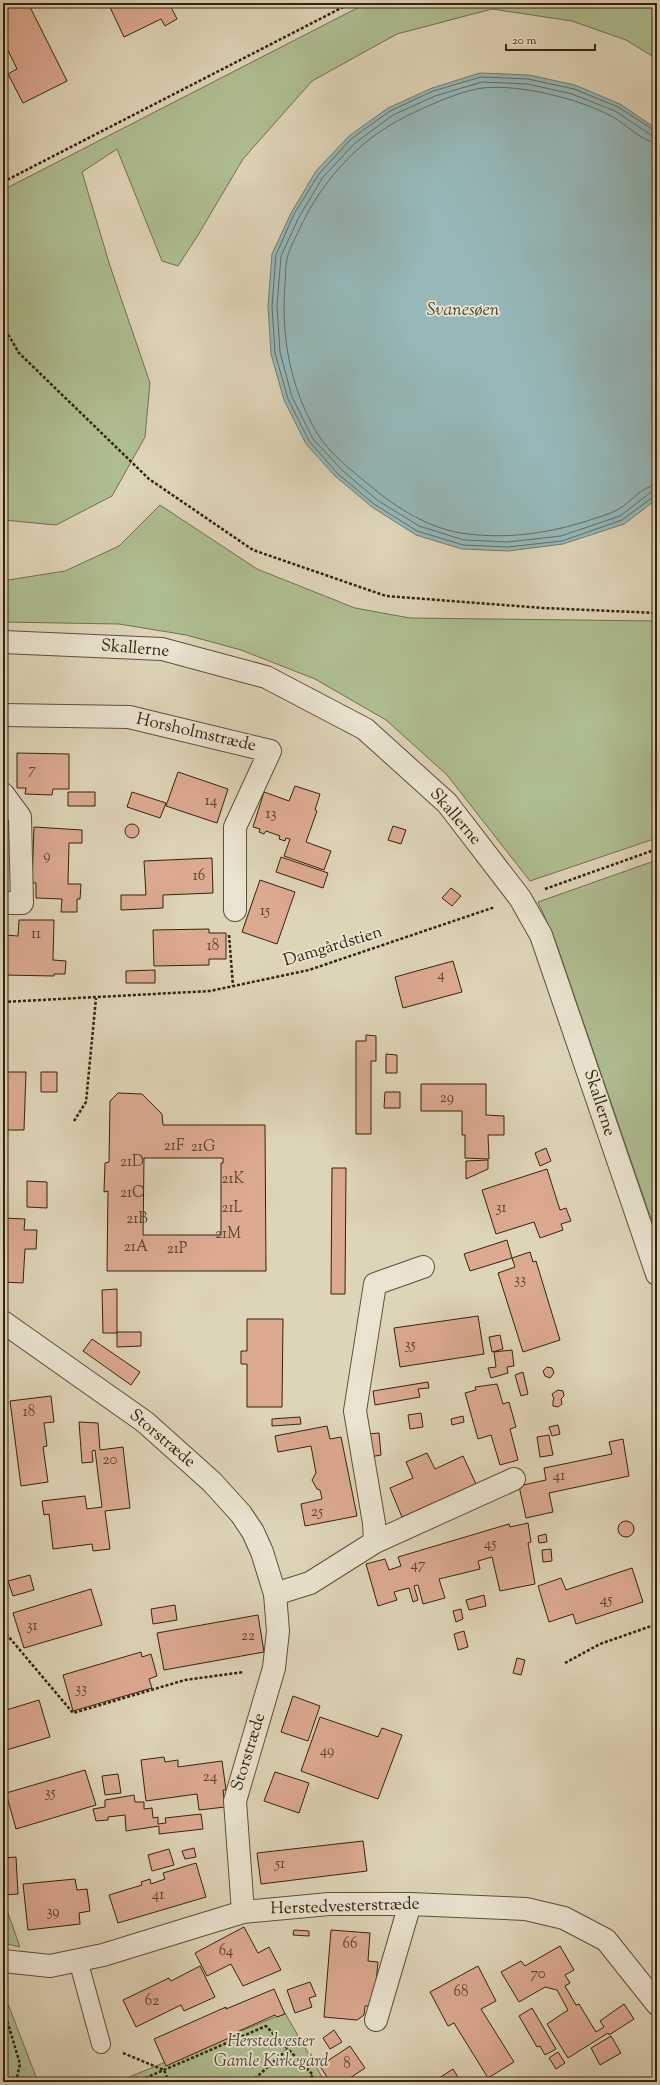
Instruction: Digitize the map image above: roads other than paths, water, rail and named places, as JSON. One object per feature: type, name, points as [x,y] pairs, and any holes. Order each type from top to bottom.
[{"type":"street","name":"Skallerne","points":[[3,642],[162,648],[266,677],[365,729],[447,803],[520,898],[541,935],[657,1274]]},
{"type":"street","name":"Horsholmstræde","points":[[3,715],[129,717],[270,751],[235,827],[236,910]]},
{"type":"street","points":[[3,794],[20,816],[22,903],[3,902]]},
{"type":"street","points":[[375,1542],[374,1523],[355,1411],[375,1284],[423,1266]]},
{"type":"street","name":"Storstræde","points":[[3,1322],[145,1422],[212,1482],[241,1514],[253,1532],[262,1552],[275,1594],[278,1631],[274,1668],[235,1800],[243,1912]]},
{"type":"street","points":[[275,1594],[310,1583],[375,1542],[514,1479]]},
{"type":"street","name":"Herstedvesterstræde","points":[[3,1961],[50,1966],[103,1955],[243,1912],[329,1904],[410,1904],[526,1909],[564,1918],[606,1940],[657,2004]]},
{"type":"street","points":[[376,2020],[410,1904]]},
{"type":"lane","points":[[78,1960],[101,2044]]},
{"type":"water","name":"Svanesøen","points":[[480,73],[529,75],[575,85],[620,104],[657,129],[657,499],[624,524],[563,544],[508,551],[462,549],[416,535],[372,507],[335,476],[306,444],[284,400],[271,354],[268,306],[272,254],[291,213],[316,171],[349,136],[388,108],[432,88]]},
{"type":"park label","name":"Herstedvester Gamle Kirkegård","points":[[271,2052]]}]
